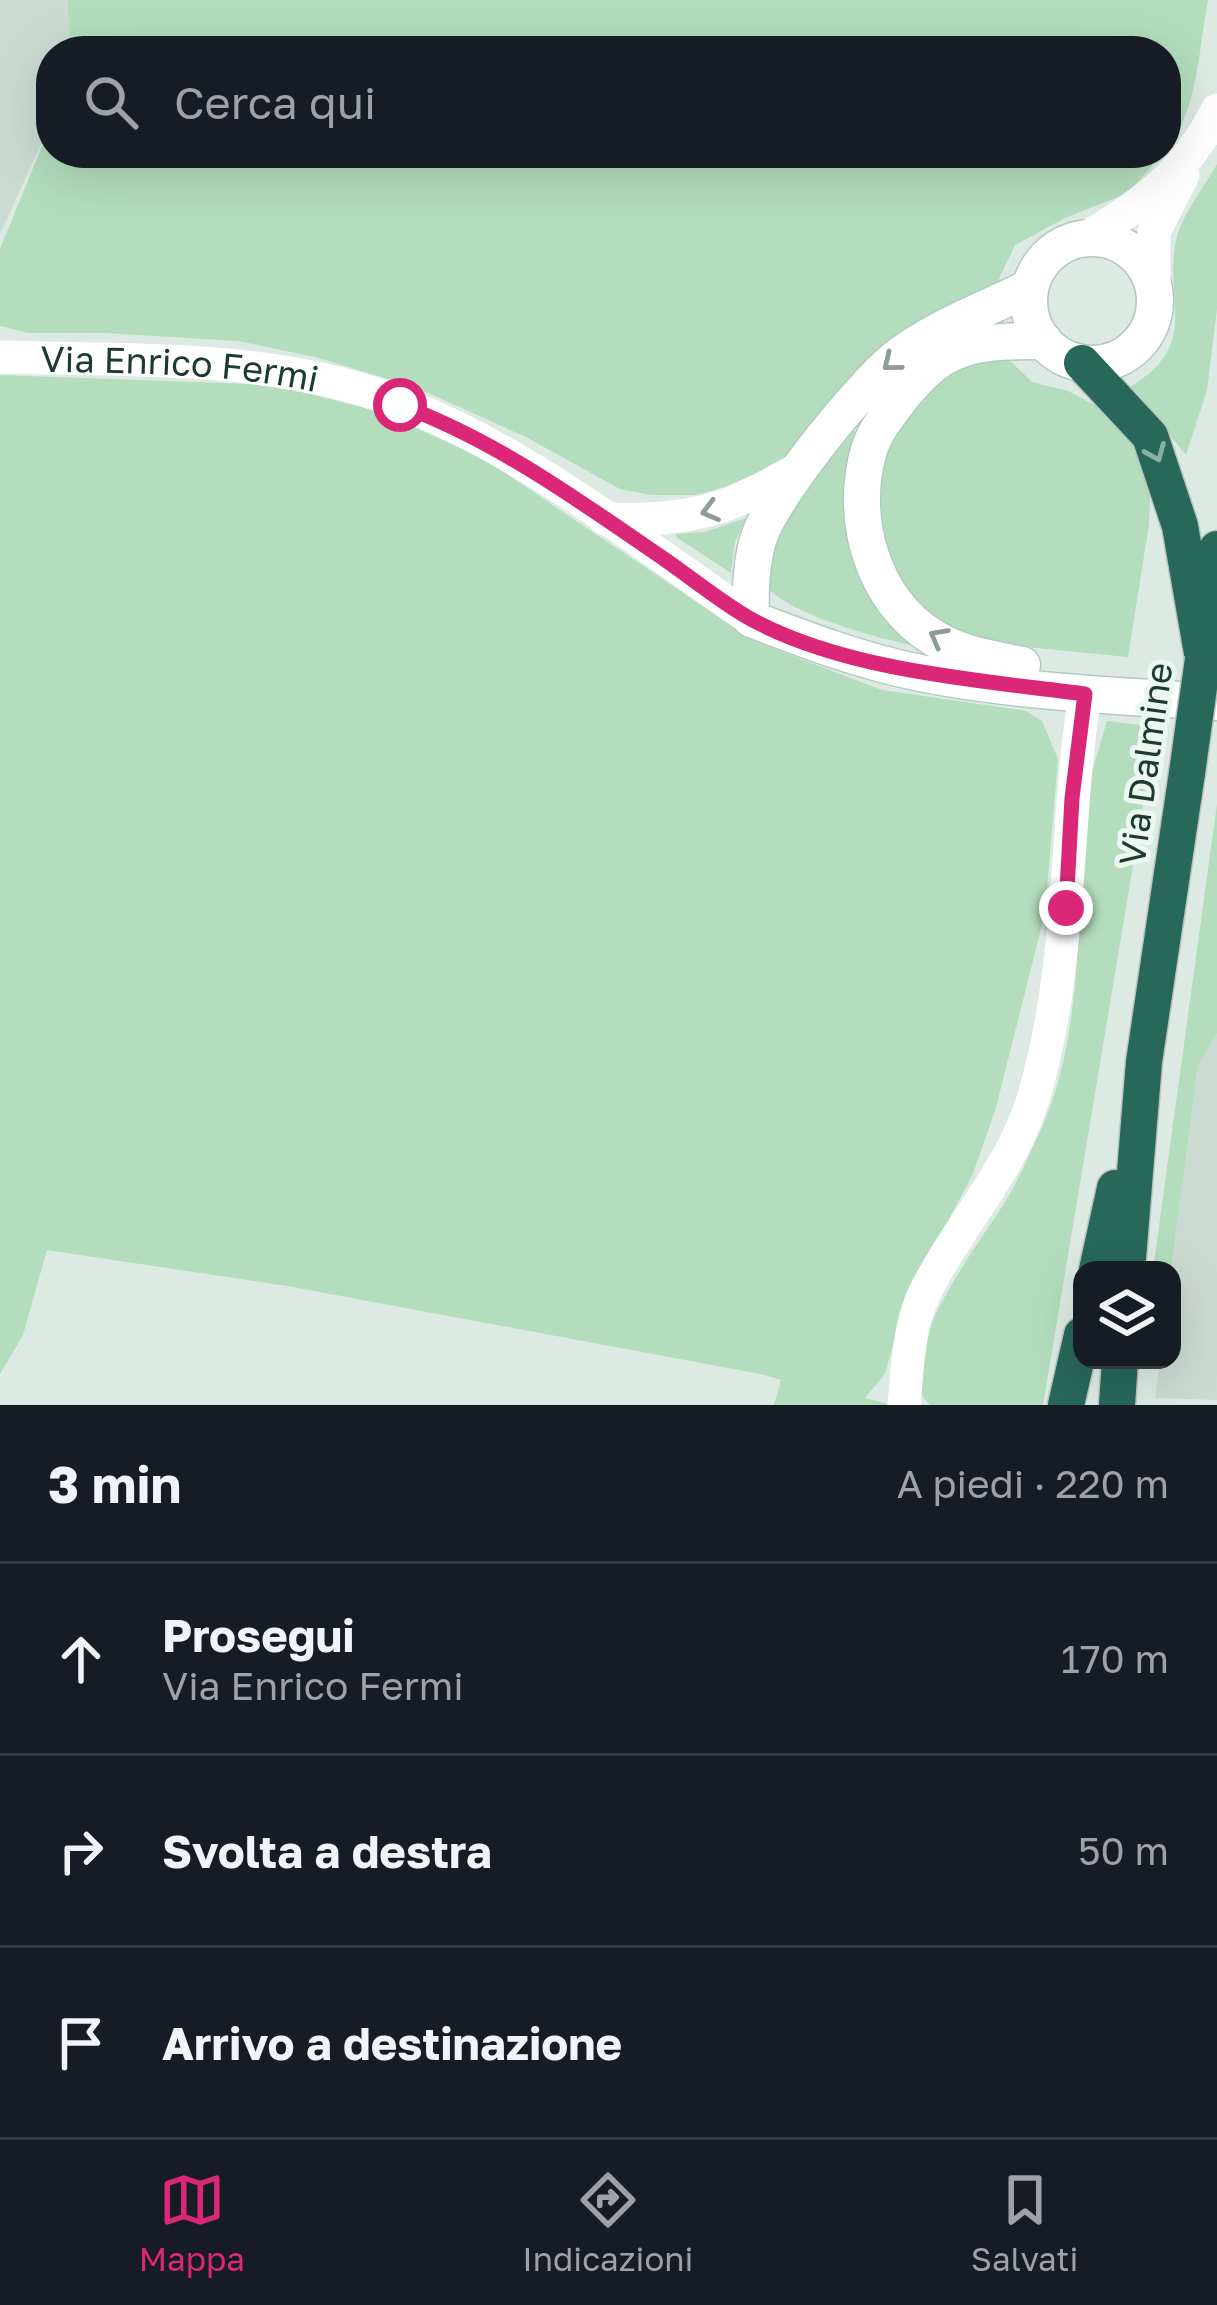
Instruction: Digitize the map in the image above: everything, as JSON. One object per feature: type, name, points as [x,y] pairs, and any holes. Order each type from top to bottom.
[{"type":"highway","points":[[1082,363],[1150,436],[1180,526],[1210,649]]},
{"type":"highway","name":"Via Dalmine","points":[[1144,1062],[1186,772],[1210,649],[1217,549]]},
{"type":"highway","points":[[1099,1261],[1144,1062]]},
{"type":"highway","points":[[1128,1261],[1144,1062]]},
{"type":"highway","points":[[1066,1405],[1074,1369]]},
{"type":"highway","points":[[1117,1405],[1119,1369]]},
{"type":"street","points":[[1178,168],[1160,190],[1086,238],[1050,253],[1037,268],[1030,286],[1034,325],[1044,341],[1068,359],[1082,363],[1121,356],[1148,328],[1154,309],[1154,232],[1217,110]]},
{"type":"street","points":[[1181,164],[1196,146]]},
{"type":"street","points":[[1086,238],[1122,246],[1137,256],[1154,289]]},
{"type":"street","points":[[751,619],[750,590],[759,538],[776,500],[868,383],[926,338],[1030,286]]},
{"type":"street","points":[[904,1405],[909,1343],[926,1291],[1025,1125],[1046,1054],[1060,983],[1072,798],[1085,694],[1029,667],[935,639],[899,610],[870,557],[862,485],[870,445],[913,383],[944,356],[998,341],[1044,341]]},
{"type":"street","name":"Via Enrico Fermi","points":[[0,357],[199,362],[338,383],[431,417],[527,467],[751,619],[828,649],[921,673],[1085,694],[1217,702]]},
{"type":"street","points":[[605,519],[708,513],[752,496],[805,466]]},
{"type":"shaded area","points":[[0,0],[73,0],[73,36],[36,36],[36,155],[0,234]]},
{"type":"shaded area","points":[[1217,1033],[1217,1400],[1155,1398],[1159,1369],[1181,1369],[1181,1261],[1172,1261],[1198,1066]]},
{"type":"green space","points":[[68,0],[1208,0],[1191,98],[1181,126],[1181,36],[69,36]]},
{"type":"green space","points":[[36,161],[36,168],[1150,168],[1128,193],[1065,218],[1015,245],[993,292],[792,459],[696,495],[620,489],[526,437],[415,387],[315,357],[238,341],[29,333],[0,326],[0,249]]},
{"type":"green space","points":[[1217,164],[1217,309],[1207,390],[1186,455],[1130,387],[1153,370],[1173,336],[1177,237]]},
{"type":"green space","points":[[1005,356],[1032,382],[1068,391],[1108,412],[1143,450],[1151,477],[1149,524],[1128,657],[985,643],[937,620],[916,603],[884,555],[874,480],[901,411],[958,366]]},
{"type":"green space","points":[[0,375],[274,385],[377,411],[483,458],[756,642],[882,690],[1026,711],[1042,721],[1058,759],[1045,913],[995,1111],[972,1176],[905,1301],[885,1374],[865,1398],[891,1405],[774,1405],[781,1380],[760,1374],[287,1286],[47,1250],[23,1335],[0,1374]]},
{"type":"green space","points":[[851,424],[859,441],[849,507],[938,652],[826,620],[770,590],[769,570],[783,526]]},
{"type":"green space","points":[[746,518],[735,542],[731,573],[676,537],[676,534],[705,532]]},
{"type":"green space","points":[[1107,721],[1156,727],[1043,1405],[930,1405],[919,1386],[919,1361],[928,1333],[959,1272],[1019,1178],[1053,1098],[1064,1058],[1076,976],[1085,810]]},
{"type":"green space","points":[[1217,804],[1217,1033],[1198,1066],[1172,1261],[1154,1261]]},
{"type":"route","points":[[400,405],[527,467],[751,619],[828,649],[921,673],[1085,694],[1072,798],[1066,908]]}]
